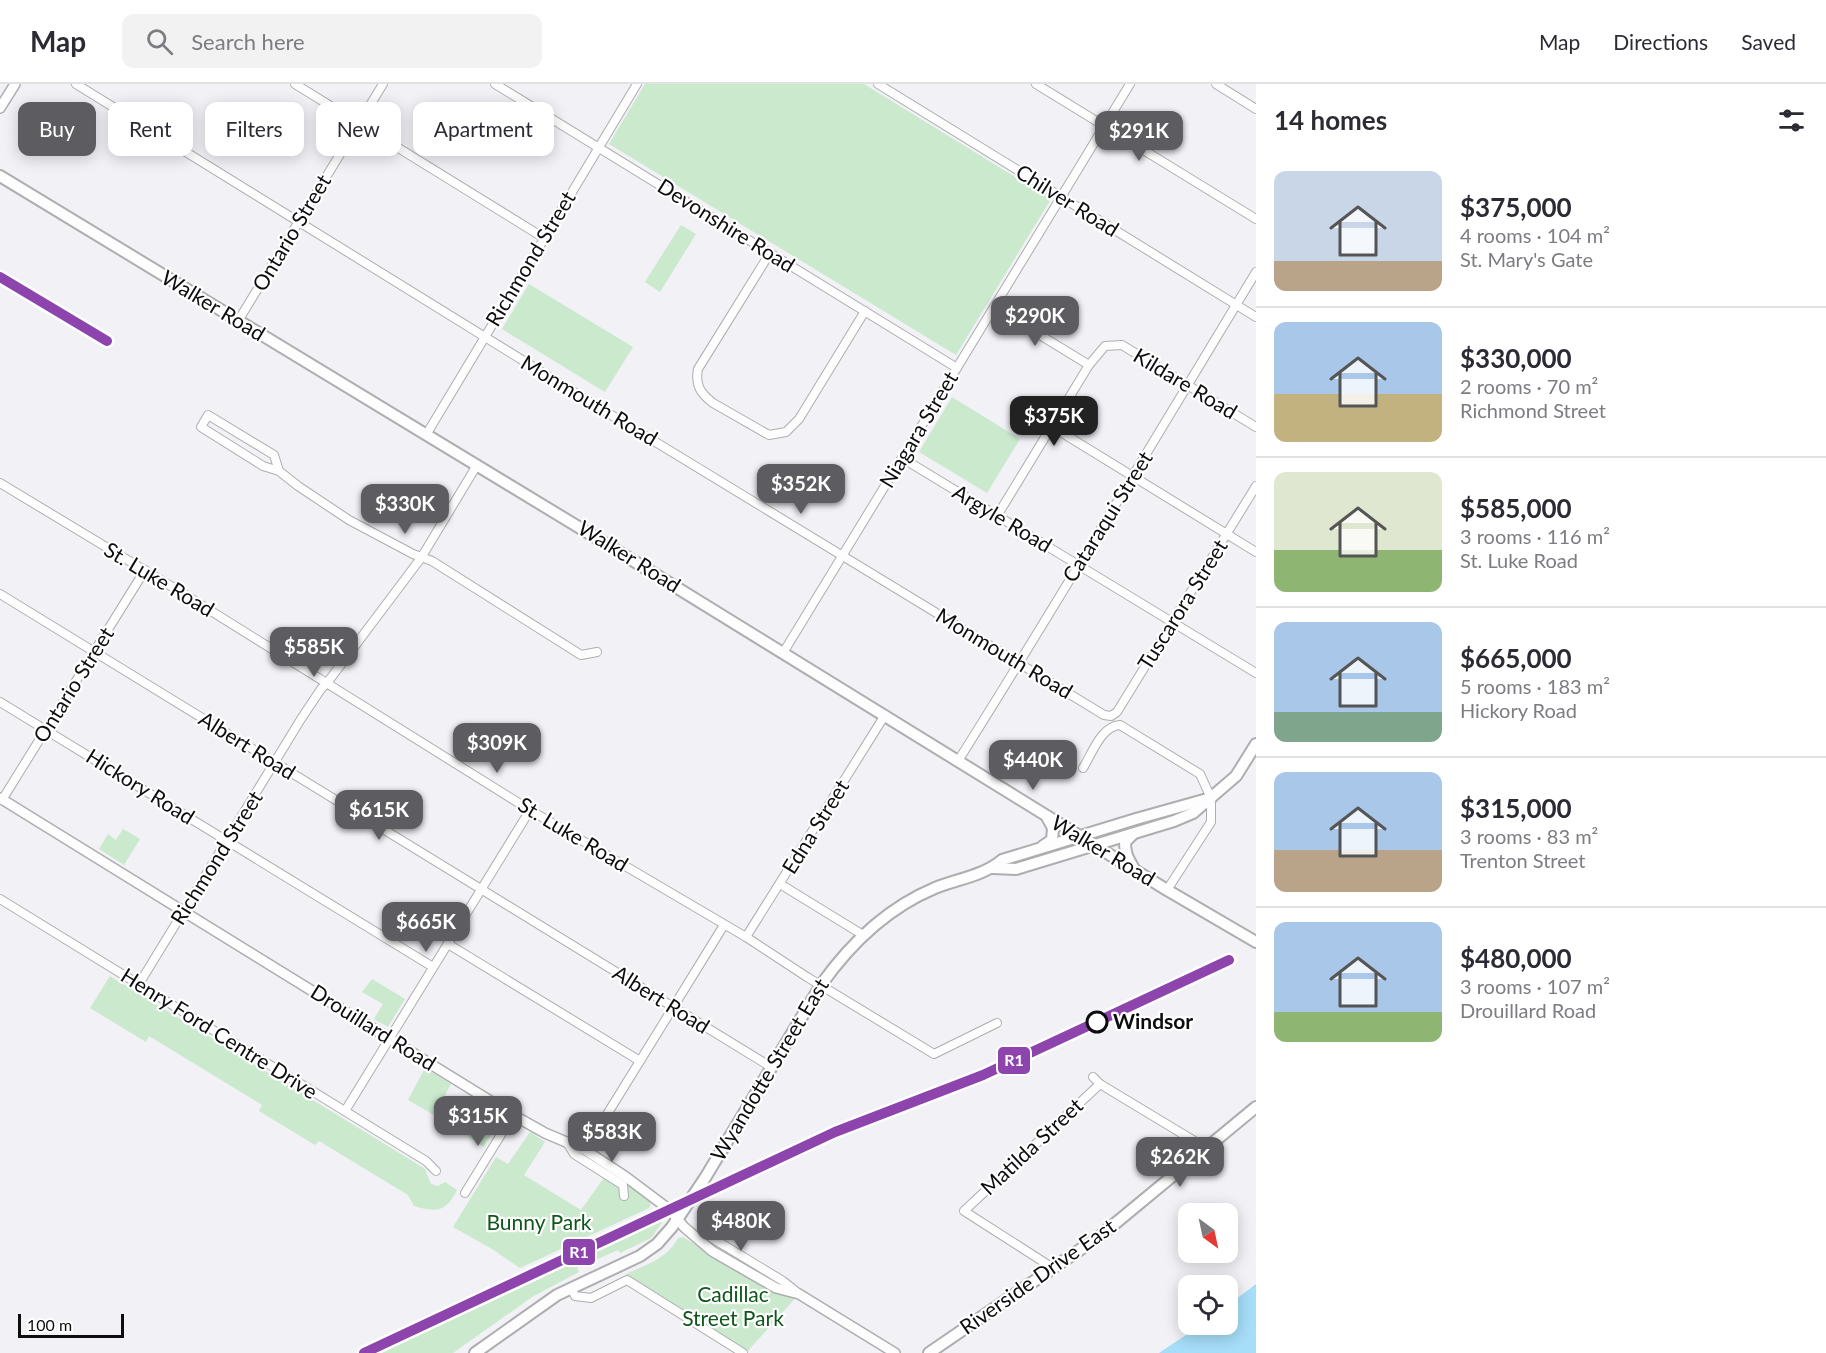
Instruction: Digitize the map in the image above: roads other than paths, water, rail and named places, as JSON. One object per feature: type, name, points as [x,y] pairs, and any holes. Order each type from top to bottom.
[{"type":"main road","name":"Walker Road","points":[[0,176],[477,465],[1167,890],[1256,942]]},
{"type":"main road","name":"Wyandotte Street East","points":[[475,1353],[557,1295],[657,1244],[705,1178],[821,986],[840,958],[863,935],[901,906],[933,888],[993,868],[1016,869],[1193,813],[1236,776],[1256,744]]},
{"type":"main road","name":"Wyandotte Street East","points":[[993,868],[1002,860],[1211,798]]},
{"type":"main road","points":[[1040,849],[1052,840],[1053,828],[1047,816]]},
{"type":"main road","points":[[1134,833],[1125,842],[1125,854],[1135,869]]},
{"type":"main road","name":"Riverside Drive East","points":[[929,1353],[1100,1236],[1256,1107]]},
{"type":"street","points":[[0,108],[15,84]]},
{"type":"street","name":"Monmouth Road","points":[[76,84],[484,337],[1104,715]]},
{"type":"street","points":[[295,84],[324,102]]},
{"type":"street","name":"Ontario Street","points":[[372,102],[383,84]]},
{"type":"street","name":"Devonshire Road","points":[[495,84],[957,368]]},
{"type":"street","name":"Richmond Street","points":[[426,435],[637,84]]},
{"type":"street","name":"Chilver Road","points":[[878,84],[1256,317]]},
{"type":"street","points":[[1036,84],[1256,219]]},
{"type":"street","name":"Niagara Street","points":[[783,653],[1131,84]]},
{"type":"street","points":[[1215,84],[1256,109]]},
{"type":"street","points":[[401,150],[544,238]]},
{"type":"street","name":"Ontario Street","points":[[238,321],[339,156]]},
{"type":"street","points":[[770,252],[698,369],[696,379],[698,388],[704,397],[713,403],[769,435],[786,432],[799,419],[865,311]]},
{"type":"street","name":"Cataraqui Street","points":[[958,761],[1134,476],[1256,272]]},
{"type":"street","points":[[994,307],[1089,365]]},
{"type":"street","name":"Kildare Road","points":[[997,516],[1089,365],[1105,346],[1122,345],[1256,427]]},
{"type":"street","points":[[279,471],[274,455],[208,415],[201,427],[263,466],[279,471],[349,520],[421,558],[432,561],[582,655],[597,652]]},
{"type":"street","points":[[1052,426],[1256,552]]},
{"type":"street","name":"Argyle Road","points":[[902,458],[1256,673]]},
{"type":"street","name":"Richmond Street","points":[[139,984],[316,697],[421,558],[477,465]]},
{"type":"street","name":"St. Luke Road","points":[[0,483],[145,570],[530,810],[746,937],[821,986],[934,1054],[997,1023]]},
{"type":"street","name":"Tuscarora Street","points":[[1104,715],[1111,716],[1117,712],[1256,486]]},
{"type":"street","name":"Ontario Street","points":[[1,799],[47,730],[145,570]]},
{"type":"street","name":"Albert Road","points":[[0,594],[771,1066]]},
{"type":"street","name":"Hickory Road","points":[[0,702],[433,967]]},
{"type":"street","name":"Edna Street","points":[[746,937],[885,715]]},
{"type":"street","points":[[1083,768],[1106,729],[1113,725],[1120,725],[1200,774],[1211,798],[1211,822],[1167,890]]},
{"type":"street","name":"Drouillard Road","points":[[1,799],[513,1114],[568,1144],[585,1150],[656,1198],[678,1218],[684,1227],[712,1251],[776,1288],[799,1294],[896,1353]]},
{"type":"street","points":[[345,1111],[530,810]]},
{"type":"street","points":[[780,884],[863,935]]},
{"type":"street","name":"Henry Ford Centre Drive","points":[[0,899],[426,1161],[436,1171]]},
{"type":"street","points":[[585,1150],[724,925]]},
{"type":"street","points":[[448,944],[640,1061]]},
{"type":"street","points":[[1093,1077],[1100,1084],[1206,1148]]},
{"type":"street","name":"Matilda Street","points":[[1053,1268],[963,1211],[1100,1084]]},
{"type":"street","points":[[465,1193],[513,1114]]},
{"type":"street","points":[[568,1144],[574,1154],[623,1185],[624,1196]]},
{"type":"street","points":[[712,1238],[783,1281],[799,1294]]},
{"type":"street","points":[[571,1288],[575,1296],[591,1298],[627,1280],[743,1353]]},
{"type":"water","points":[[1256,1284],[1256,1353],[1159,1353],[1186,1335],[1238,1335],[1238,1298]]},
{"type":"railway","points":[[0,277],[107,341]]},
{"type":"railway","points":[[1096,1023],[1229,960]]},
{"type":"place","name":"Windsor","points":[[1097,1022]]},
{"type":"park label","name":"Bunny Park","points":[[539,1223]]},
{"type":"park label","name":"Cadillac Street Park","points":[[733,1307]]}]
